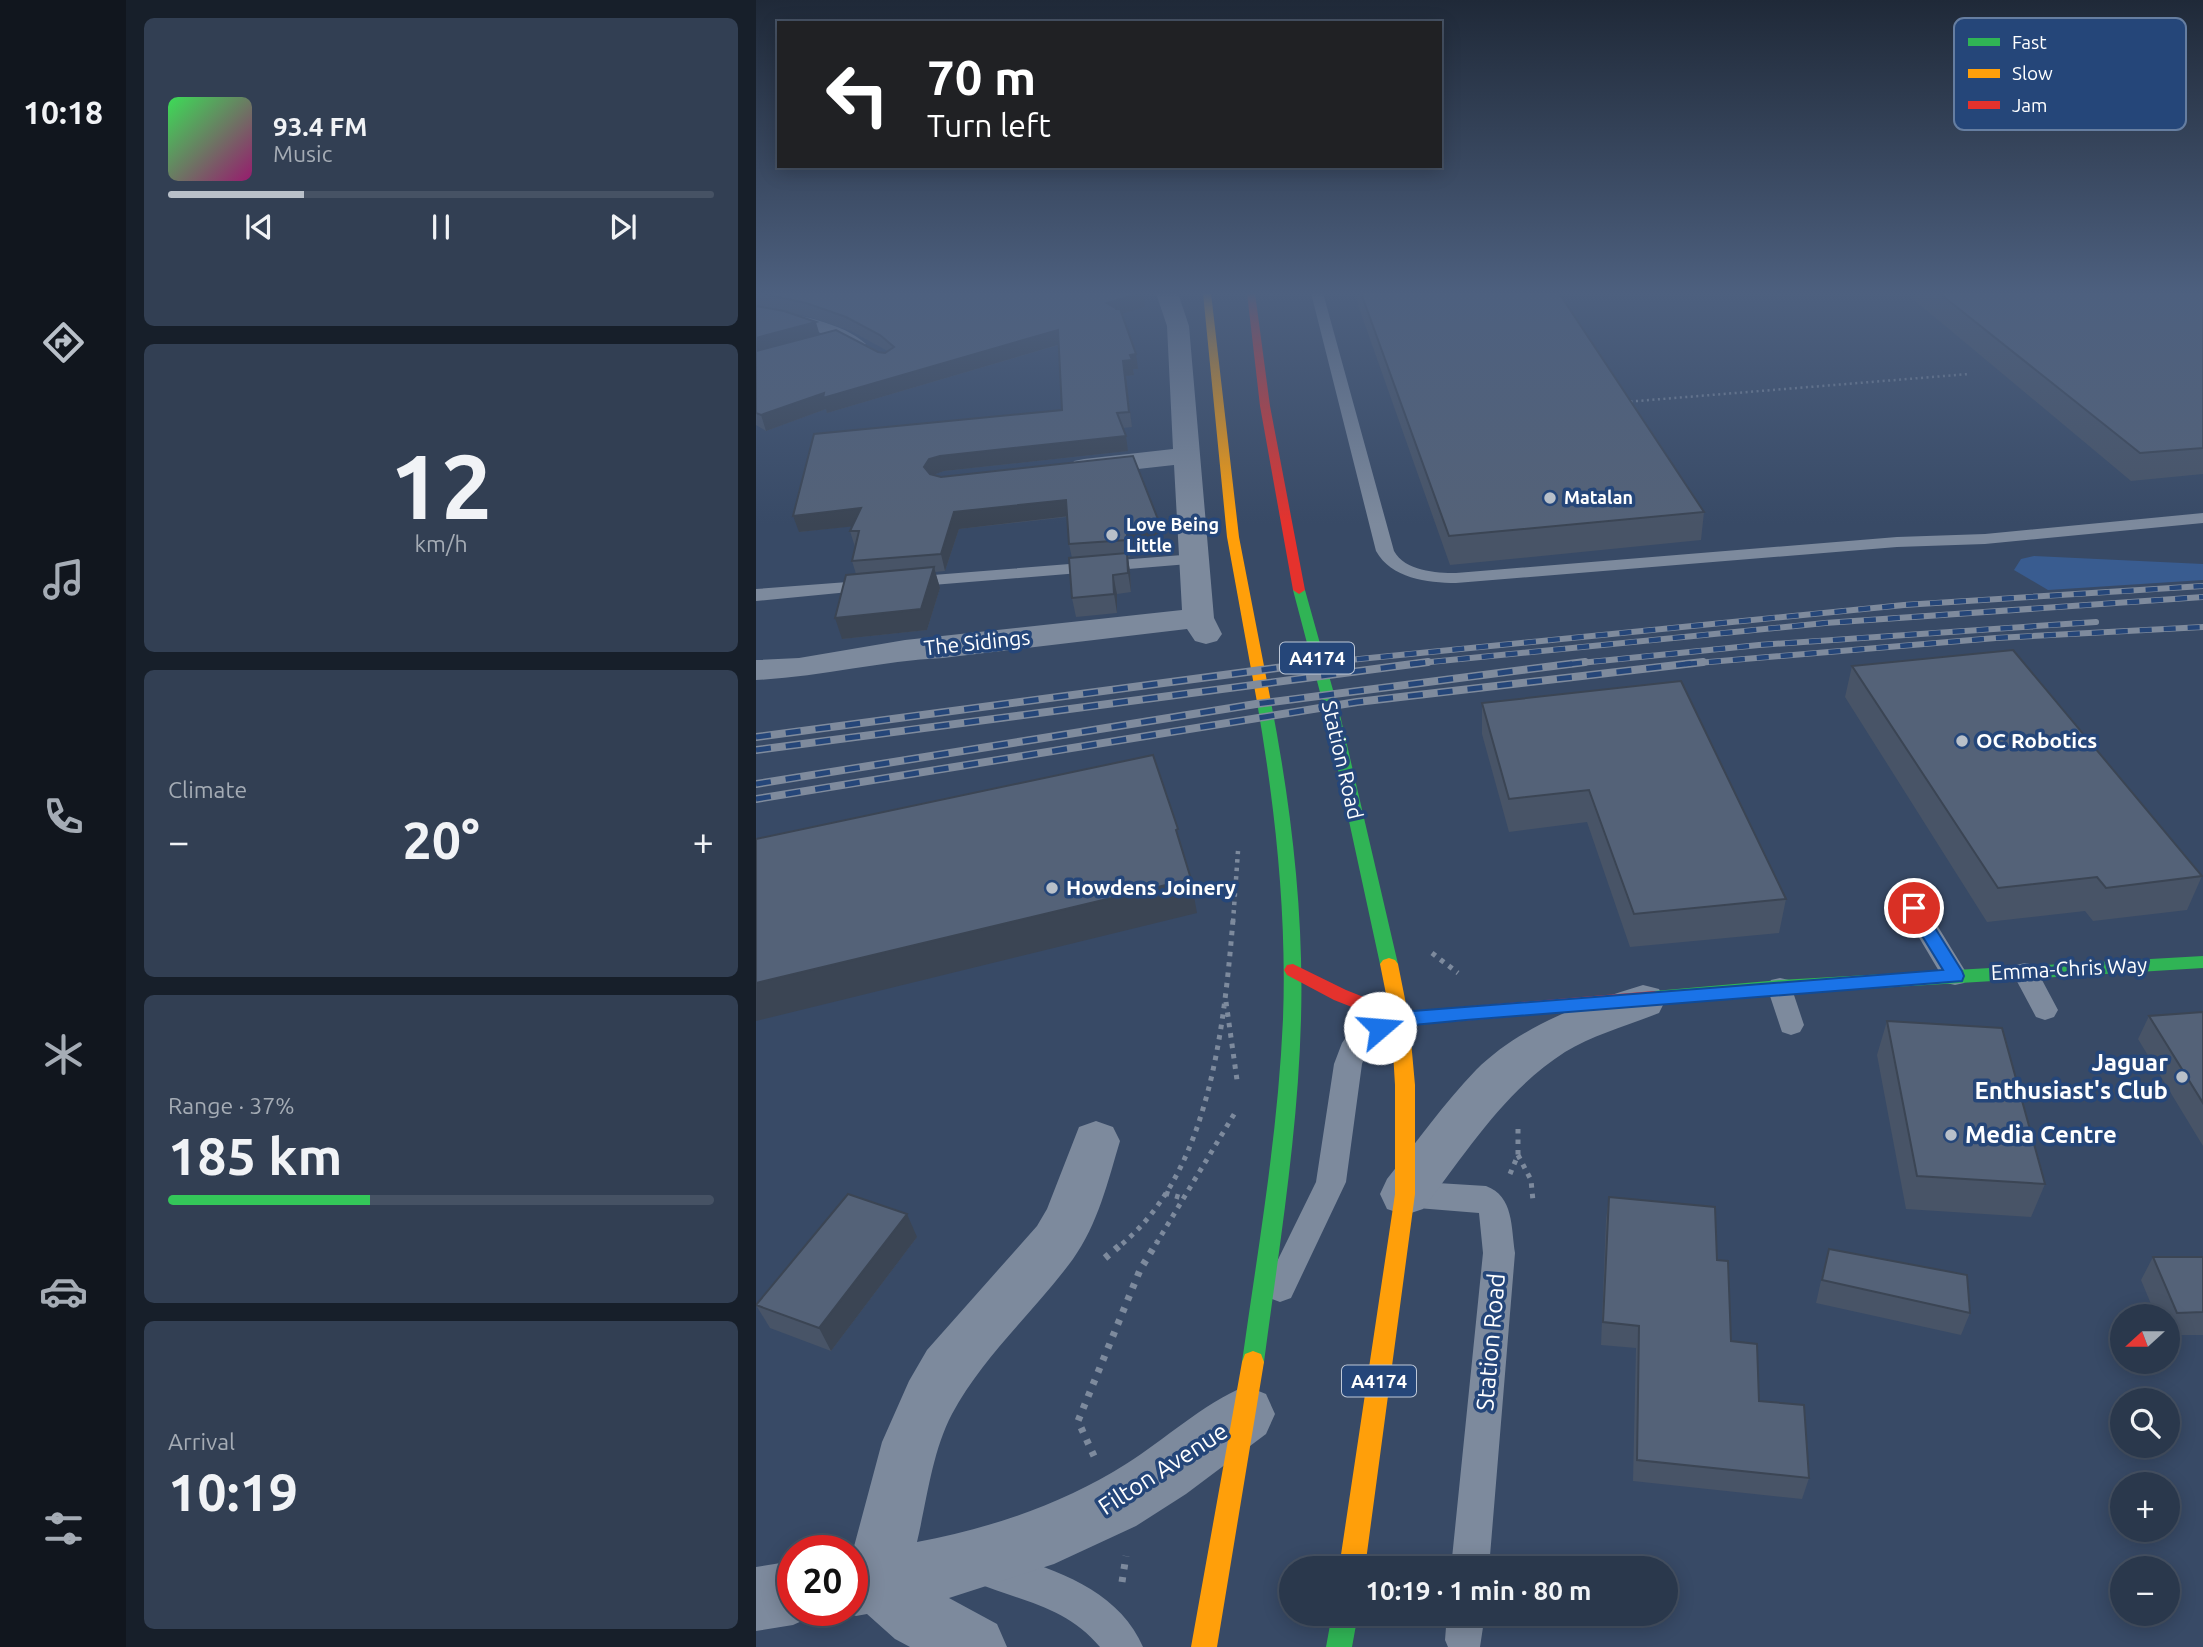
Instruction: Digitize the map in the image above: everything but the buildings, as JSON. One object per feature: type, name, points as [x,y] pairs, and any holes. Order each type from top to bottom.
[{"type":"main road","name":"A4174","points":[[1204,1647],[1246,1414],[1256,1339],[1290,1066],[1293,970],[1292,931],[1275,766],[1237,569],[1215,370]]},
{"type":"main road","name":"Station Road","points":[[1261,370],[1293,566],[1332,715],[1400,1019],[1407,1126],[1405,1194],[1354,1556]]},
{"type":"main road","name":"Emma-Chris Way","points":[[1400,1019],[1780,988],[2203,962]]},
{"type":"main road","points":[[1293,970],[1339,995],[1400,1019]]},
{"type":"main road","points":[[1339,1647],[1343,1626]]},
{"type":"street","points":[[1181,370],[1195,559]]},
{"type":"street","points":[[1065,469],[1186,456]]},
{"type":"street","name":"The Sidings","points":[[756,670],[799,668],[905,650],[1202,626],[1195,559]]},
{"type":"street","name":"Emma-Chris Way","points":[[1405,1194],[1492,1084],[1515,1063],[1552,1038],[1643,1001]]},
{"type":"street","points":[[868,1574],[911,1442],[929,1400],[947,1369],[1055,1242],[1070,1218],[1096,1141]]},
{"type":"street","name":"Filton Avenue","points":[[868,1582],[960,1563],[1068,1528],[1149,1484],[1246,1414]]},
{"type":"street","points":[[868,1585],[974,1647]]},
{"type":"street","points":[[756,1599],[777,1596]]},
{"type":"lane","points":[[1337,370],[1385,551],[1399,566],[1422,575],[1457,578],[1520,574],[1897,542],[1985,539],[2203,518]]},
{"type":"lane","points":[[756,595],[1195,559]]},
{"type":"lane","points":[[1904,892],[1955,976]]},
{"type":"lane","points":[[2025,972],[2045,1010]]},
{"type":"lane","points":[[1780,988],[1791,1025]]},
{"type":"lane","points":[[1256,1339],[1331,1182],[1348,1064],[1355,1043],[1360,1037],[1400,1019]]},
{"type":"lane","name":"Station Road","points":[[1405,1194],[1486,1199],[1494,1209],[1499,1253],[1471,1556]]},
{"type":"lane","name":"Filton Avenue","points":[[960,1563],[1034,1581],[1058,1591],[1100,1619],[1124,1647]]},
{"type":"path","points":[[1624,402],[1969,374]]},
{"type":"path","points":[[1097,1265],[1136,1232],[1164,1193],[1185,1153],[1209,1085],[1225,994],[1238,840]]},
{"type":"path","points":[[1225,994],[1239,1090]]},
{"type":"path","points":[[1100,1470],[1078,1421],[1140,1269],[1241,1104]]},
{"type":"path","points":[[1164,1193],[1182,1198]]},
{"type":"shaded area","points":[[2034,556],[2203,564],[2203,580],[2048,590],[2014,570],[2021,559]]},
{"type":"railway","points":[[1309,664],[1904,605],[2203,586]]},
{"type":"railway","points":[[1421,663],[1825,623],[2203,597]]},
{"type":"railway","points":[[1570,664],[1759,645],[2096,622]]},
{"type":"railway","points":[[1688,664],[1996,638],[2203,627]]},
{"type":"railway","points":[[756,737],[1322,662]]},
{"type":"railway","points":[[1421,663],[1428,662]]},
{"type":"railway","points":[[756,784],[1256,704],[1585,662]]},
{"type":"railway","points":[[1688,664],[1703,662]]},
{"type":"railway","points":[[756,750],[1421,663]]},
{"type":"railway","points":[[1410,664],[1421,663]]},
{"type":"railway","points":[[756,799],[1357,702],[1688,664]]},
{"type":"traffic: fast","points":[[1299,590],[1333,715],[1389,964]]},
{"type":"traffic: fast","points":[[1253,1362],[1284,1137],[1293,972],[1289,881],[1279,791],[1264,702]]},
{"type":"traffic: fast","points":[[1654,998],[1780,987],[2203,962]]},
{"type":"traffic: fast","points":[[1339,1647],[1343,1626]]},
{"type":"traffic: slow","points":[[1215,370],[1233,537],[1264,702]]},
{"type":"traffic: slow","points":[[1354,1556],[1405,1194],[1405,1085],[1400,1019],[1389,964]]},
{"type":"traffic: slow","points":[[1204,1647],[1253,1362]]},
{"type":"traffic: jam","points":[[1261,370],[1299,590]]},
{"type":"traffic: jam","points":[[1293,970],[1340,995],[1400,1019],[1654,998]]},
{"type":"place","name":"Matalan","points":[[1550,498]]},
{"type":"place","name":"Love Being Little","points":[[1112,535]]},
{"type":"place","name":"OC Robotics","points":[[1962,741]]},
{"type":"place","name":"Howdens Joinery","points":[[1052,888]]},
{"type":"place","name":"Jaguar Enthusiast's Club","points":[[2182,1077]]},
{"type":"place","name":"Media Centre","points":[[1951,1135]]},
{"type":"route","points":[[1380,1028],[1400,1019],[1466,1013],[1955,976],[1914,908]]}]
